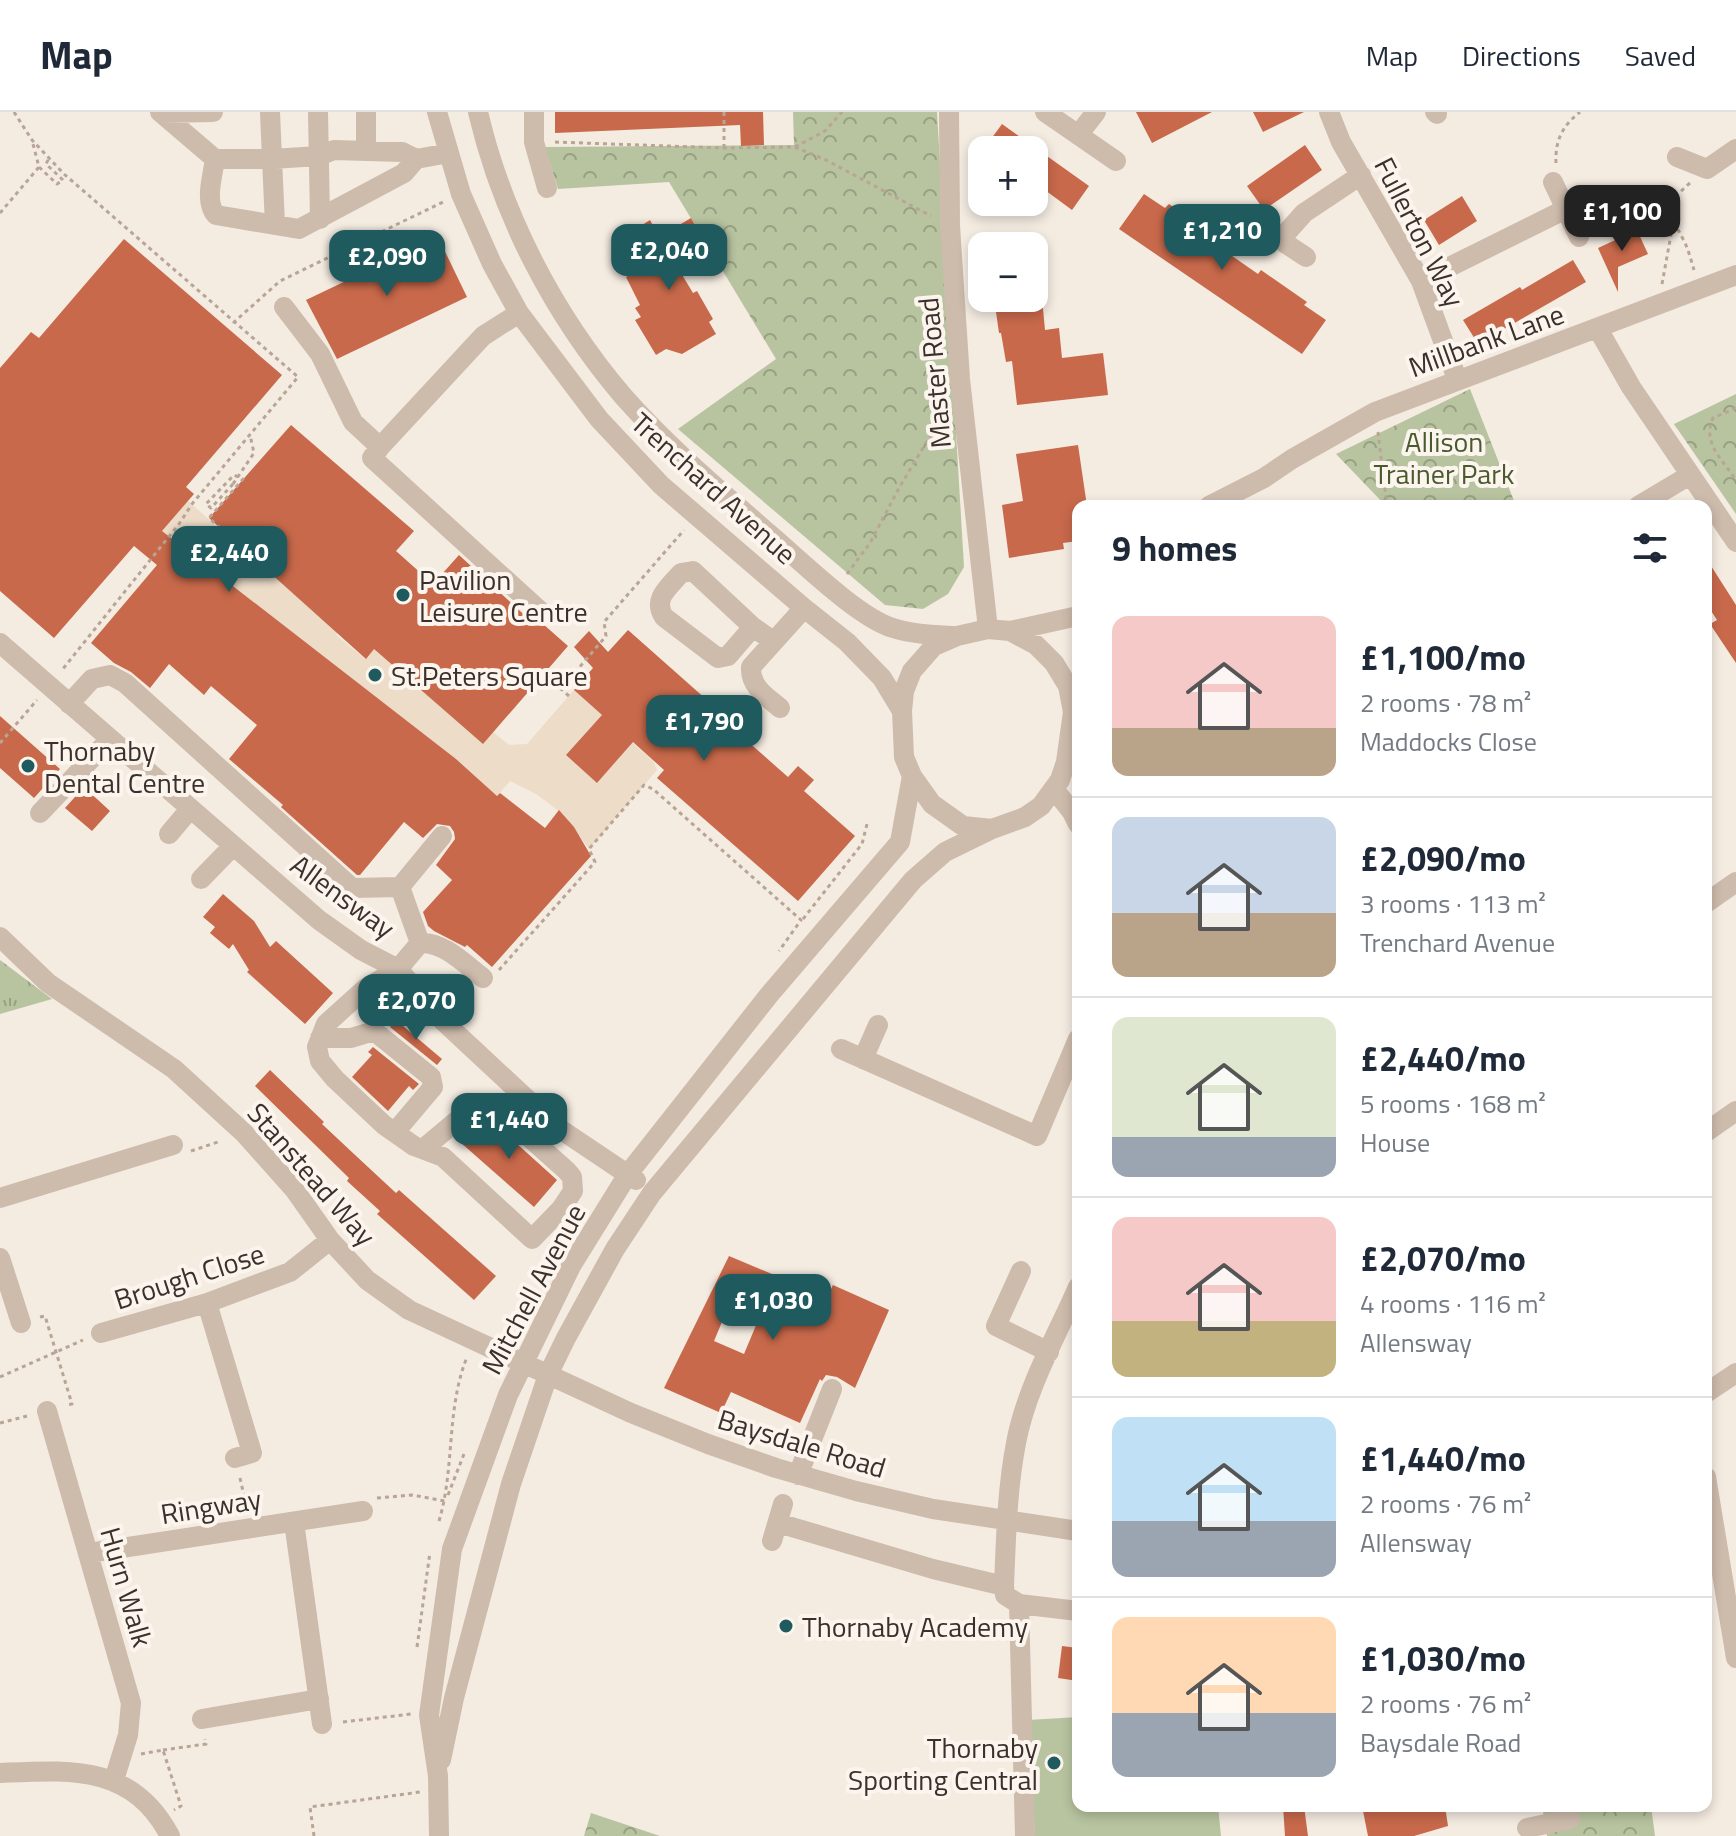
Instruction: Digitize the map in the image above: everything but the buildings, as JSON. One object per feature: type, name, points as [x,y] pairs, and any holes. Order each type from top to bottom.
[{"type":"street","points":[[161,112],[213,112]]},
{"type":"street","points":[[161,112],[215,159],[319,156],[334,150],[402,152],[416,159],[449,153]]},
{"type":"street","points":[[270,112],[275,225]]},
{"type":"street","points":[[318,112],[320,219]]},
{"type":"street","points":[[366,112],[366,151]]},
{"type":"street","name":"Trenchard Avenue","points":[[437,112],[461,194],[492,264],[519,313],[599,419],[661,485],[856,651],[882,678],[902,711]]},
{"type":"street","name":"Trenchard Avenue","points":[[478,112],[487,153],[547,287],[590,354],[623,395],[683,459],[853,605],[890,628],[919,634],[957,636]]},
{"type":"street","points":[[534,112],[534,142],[547,188]]},
{"type":"street","name":"Master Road","points":[[949,112],[950,226],[962,394],[988,629]]},
{"type":"street","points":[[1045,112],[1116,161]]},
{"type":"street","points":[[1078,135],[1096,112]]},
{"type":"street","name":"Fullerton Way","points":[[1329,112],[1341,142],[1421,281],[1457,379]]},
{"type":"street","points":[[1677,157],[1707,169],[1736,149]]},
{"type":"street","points":[[388,151],[386,166],[394,178]]},
{"type":"street","points":[[215,159],[211,210],[216,215],[299,229],[394,178],[411,167],[416,159]]},
{"type":"street","points":[[1280,240],[1304,213],[1361,175]]},
{"type":"street","points":[[1553,182],[1579,237]]},
{"type":"street","points":[[1421,281],[1566,209]]},
{"type":"street","points":[[1256,224],[1306,257]]},
{"type":"street","name":"Millbank Lane","points":[[1221,500],[1375,412],[1736,275]]},
{"type":"street","points":[[284,307],[320,354],[353,422],[380,447]]},
{"type":"street","points":[[519,313],[483,336],[372,458],[540,611]]},
{"type":"street","points":[[1598,329],[1631,387],[1707,500]]},
{"type":"street","points":[[661,485],[683,459]]},
{"type":"street","points":[[1648,500],[1690,475]]},
{"type":"street","name":"Millbank Lane","points":[[1246,500],[1264,478]]},
{"type":"street","points":[[1712,507],[1736,542]]},
{"type":"street","points":[[753,627],[728,656],[718,658],[664,617],[658,600],[681,573],[693,571],[753,627],[773,641]]},
{"type":"street","points":[[780,708],[750,678],[751,667],[804,608]]},
{"type":"street","points":[[1010,631],[1072,617]]},
{"type":"street","name":"Mitchell Avenue","points":[[992,829],[963,826],[946,815],[932,804],[912,776],[904,757],[902,711],[904,691],[912,671],[934,646],[957,636],[988,629],[1010,631],[1036,645],[1054,663],[1072,696]]},
{"type":"street","name":"Allensway","points":[[6,656],[49,686],[233,846],[304,920],[398,969],[443,1021],[557,1127],[652,1193]]},
{"type":"street","points":[[69,704],[92,679],[110,675],[125,683],[352,888],[400,887],[442,836]]},
{"type":"street","name":"Mitchell Avenue","points":[[438,1783],[454,1698],[492,1550],[548,1375],[615,1249],[652,1193],[913,880],[945,852],[1025,817],[1041,806],[1060,780],[1072,728]]},
{"type":"street","points":[[40,813],[110,739]]},
{"type":"street","name":"Mitchell Avenue","points":[[439,1836],[438,1783],[429,1715],[452,1549],[508,1395],[571,1266],[628,1174],[769,995],[900,842],[912,776]]},
{"type":"street","points":[[1054,789],[1072,812]]},
{"type":"street","points":[[169,834],[190,809]]},
{"type":"street","points":[[201,879],[233,846]]},
{"type":"street","points":[[1712,899],[1736,882]]},
{"type":"street","points":[[400,887],[420,943]]},
{"type":"street","name":"Stanstead Way","points":[[0,937],[48,983],[174,1069],[244,1133],[294,1189],[330,1240],[367,1280],[409,1310],[523,1363]]},
{"type":"street","points":[[423,1149],[478,1103],[491,1103],[572,1177],[573,1191],[532,1239],[443,1157],[414,1146],[395,1132],[323,1066],[317,1047],[326,1024],[366,988],[398,969],[420,943],[430,942],[440,946],[483,978]]},
{"type":"street","points":[[863,1059],[878,1025]]},
{"type":"street","points":[[320,1038],[351,1038],[374,1031],[431,1077],[433,1087],[395,1132]]},
{"type":"street","points":[[841,1049],[1037,1136],[1072,1053]]},
{"type":"street","points":[[1712,1128],[1736,1111]]},
{"type":"street","points":[[0,1198],[173,1145]]},
{"type":"street","name":"Brough Close","points":[[101,1333],[207,1303],[290,1272],[330,1240]]},
{"type":"street","points":[[0,1258],[21,1323]]},
{"type":"street","points":[[1021,1271],[996,1326],[1049,1352]]},
{"type":"street","points":[[1072,1300],[1025,1408],[1016,1443],[1006,1521],[1004,1586],[1005,1595],[1019,1604],[1072,1610]]},
{"type":"street","points":[[207,1303],[252,1453],[235,1458]]},
{"type":"street","name":"Baysdale Road","points":[[523,1363],[708,1444],[798,1475],[933,1509],[1072,1530]]},
{"type":"street","points":[[1712,1389],[1736,1373]]},
{"type":"street","points":[[798,1475],[832,1389]]},
{"type":"street","name":"Hurn Walk","points":[[47,1411],[131,1703],[128,1735],[114,1780]]},
{"type":"street","points":[[1712,1503],[1730,1582],[1736,1658]]},
{"type":"street","name":"Ringway","points":[[89,1553],[363,1511]]},
{"type":"street","name":"Ringway","points":[[294,1522],[322,1724]]},
{"type":"street","points":[[778,1522],[933,1569],[1004,1586]]},
{"type":"street","points":[[1019,1604],[1025,1836]]},
{"type":"street","points":[[202,1719],[319,1699]]},
{"type":"street","points":[[0,1773],[79,1771],[114,1780],[136,1793],[165,1827]]},
{"type":"street","points":[[1527,1828],[1570,1820]]},
{"type":"path","points":[[0,743],[298,377],[107,213],[32,140],[14,112]]},
{"type":"path","points":[[724,112],[724,148]]},
{"type":"path","points":[[795,147],[825,131],[842,112]]},
{"type":"path","points":[[1553,182],[1561,176],[1556,163],[1560,133],[1580,112]]},
{"type":"path","points":[[32,140],[39,167],[57,184],[63,180],[46,164],[49,158]]},
{"type":"path","points":[[534,142],[795,147],[826,160],[950,226]]},
{"type":"path","points":[[0,213],[39,167]]},
{"type":"path","points":[[1701,288],[1682,237],[1669,215],[1670,205],[1707,169]]},
{"type":"path","points":[[233,323],[280,281],[461,194]]},
{"type":"path","points":[[1658,305],[1673,224]]},
{"type":"path","points":[[362,241],[373,267]]},
{"type":"path","points":[[834,589],[864,553],[944,413],[962,394]]},
{"type":"path","points":[[1736,408],[1713,418],[1708,428],[1709,439],[1736,480]]},
{"type":"path","points":[[1375,412],[1386,500]]},
{"type":"path","points":[[250,435],[254,453],[233,484],[211,508],[206,504],[234,475],[243,479],[209,518],[253,556]]},
{"type":"path","points":[[569,696],[561,689],[606,636],[604,622],[697,515]]},
{"type":"path","points":[[443,1021],[483,978],[497,972],[595,862],[589,849],[644,785],[653,789],[801,920]]},
{"type":"path","points":[[774,958],[862,844],[867,824]]},
{"type":"path","points":[[173,1145],[176,1156],[244,1133]]},
{"type":"path","points":[[0,1423],[72,1404],[45,1316],[21,1323]]},
{"type":"path","points":[[0,1377],[101,1333]]},
{"type":"path","points":[[457,1382],[474,1340]]},
{"type":"path","points":[[363,1511],[361,1499],[412,1495],[445,1502],[468,1443]]},
{"type":"path","points":[[235,1458],[251,1528]]},
{"type":"path","points":[[322,1724],[414,1713]]},
{"type":"path","points":[[122,1757],[206,1744],[202,1719]]},
{"type":"path","points":[[163,1750],[181,1806],[165,1827]]},
{"type":"path","points":[[314,1836],[310,1807],[438,1783]]},
{"type":"green space","points":[[793,112],[937,112],[964,567],[948,594],[923,609],[885,605],[678,429],[776,359],[669,182],[558,189],[545,147],[794,145]]},
{"type":"green space","name":"Allison Trainer Park","points":[[1470,389],[1514,500],[1380,500],[1336,454]]},
{"type":"green space","points":[[1736,394],[1736,514],[1674,424]]},
{"type":"green space","points":[[0,960],[52,999],[0,1014]]},
{"type":"green space","name":"Thornaby Sporting Central","points":[[1072,1717],[1072,1812],[1219,1812],[1221,1836],[1035,1836],[1028,1720]]},
{"type":"green space","points":[[1543,1812],[1652,1812],[1655,1836],[1547,1836]]},
{"type":"green space","points":[[591,1813],[660,1836],[584,1836]]},
{"type":"shaded area","name":"St.Peters Square","points":[[188,501],[329,625],[348,606],[385,641],[377,652],[483,743],[493,732],[509,745],[527,744],[574,690],[653,761],[657,770],[589,849],[563,814],[536,794],[510,781],[497,796],[456,759],[162,531]],"holes":[[[346,622],[376,646],[365,659],[336,635]],[[589,730],[619,758],[597,783],[567,756]]]},
{"type":"place","name":"Pavilion Leisure Centre","points":[[403,595]]},
{"type":"place","name":"St.Peters Square","points":[[375,675]]},
{"type":"place","name":"Thornaby Dental Centre","points":[[28,766]]},
{"type":"place","name":"Thornaby Academy","points":[[786,1626]]},
{"type":"place","name":"Thornaby Sporting Central","points":[[1054,1763]]}]
